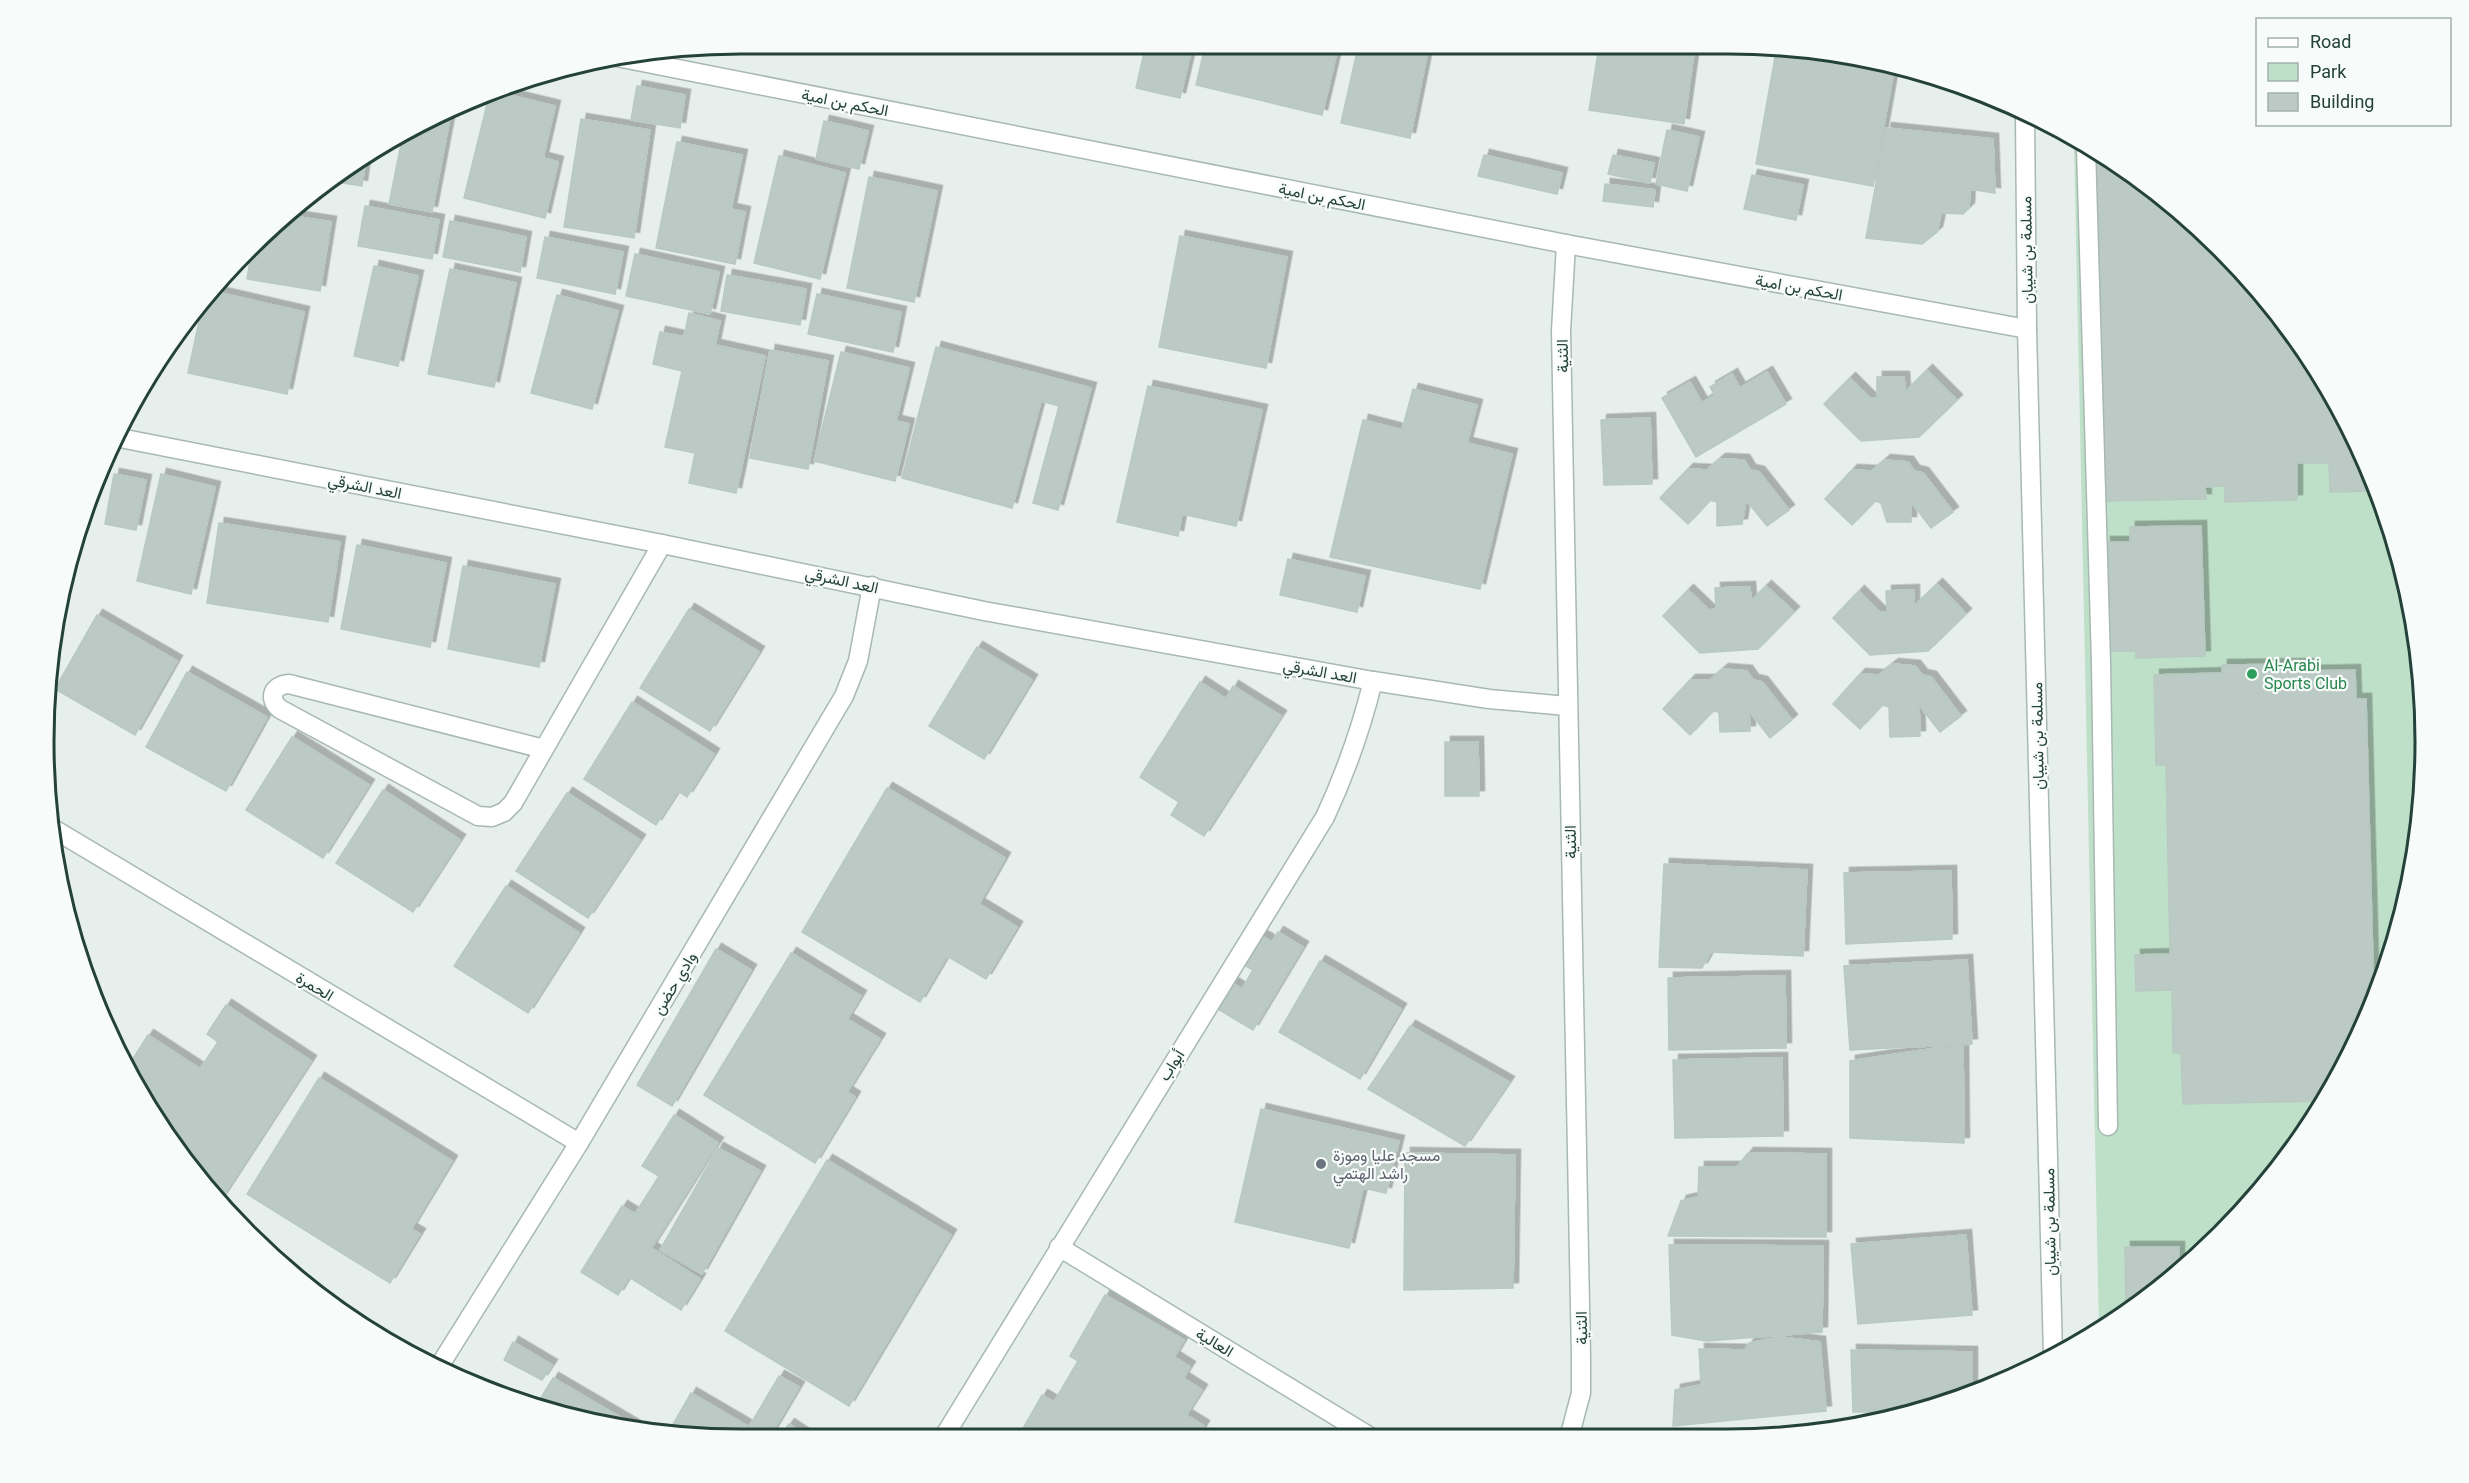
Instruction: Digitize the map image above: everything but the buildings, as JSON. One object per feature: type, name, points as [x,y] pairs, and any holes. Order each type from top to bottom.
[{"type":"street","name":"الحكم بن امية","points":[[641,62],[1566,244],[2027,329]]},
{"type":"street","name":"مسلمة بن شيبان","points":[[2025,122],[2027,329],[2053,1347]]},
{"type":"street","points":[[2086,156],[2101,662],[2108,1126]]},
{"type":"street","name":"الثنية","points":[[1566,244],[1561,332],[1581,1357],[1581,1393],[1571,1429]]},
{"type":"street","name":"العد الشرقي","points":[[124,439],[872,586],[984,611],[1372,681],[1489,699],[1567,706]]},
{"type":"street","points":[[544,749],[289,684],[281,684],[274,689],[272,696],[274,704],[280,709],[478,816],[492,817],[504,812],[513,802],[544,749],[662,544]]},
{"type":"street","name":"وادي حضن","points":[[443,1361],[579,1143],[844,696],[858,661],[872,586]]},
{"type":"street","name":"أبواب","points":[[948,1429],[1325,817],[1362,728],[1372,681]]},
{"type":"street","name":"الحمرة","points":[[60,833],[579,1143]]},
{"type":"street","name":"العالية","points":[[1059,1247],[1357,1429]]},
{"type":"green space","name":"Al-Arabi Sports Club","points":[[2074,148],[2146,196],[2214,255],[2273,323],[2323,398],[2363,478],[2392,564],[2409,652],[2414,697],[2415,742],[2414,786],[2409,831],[2392,919],[2363,1005],[2323,1085],[2273,1160],[2214,1228],[2146,1287],[2099,1319]]},
{"type":"place","name":"Al-Arabi Sports Club","points":[[2252,674]]},
{"type":"place","name":"مسجد عليا وموزة راشد الهتمي","points":[[1321,1164]]}]
